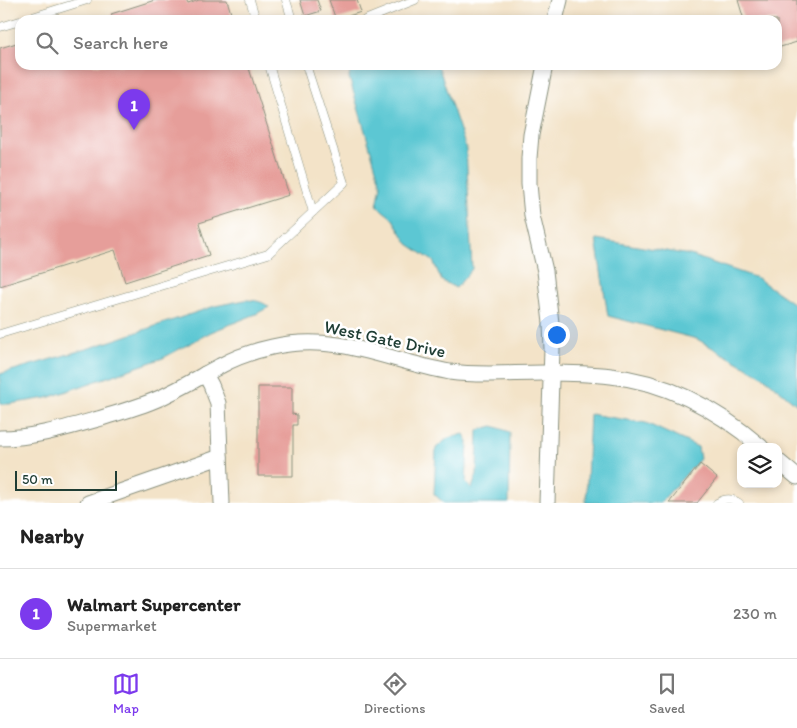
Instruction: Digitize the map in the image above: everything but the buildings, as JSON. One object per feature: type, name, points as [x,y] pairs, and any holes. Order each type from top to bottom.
[{"type":"street","points":[[556,15],[560,0]]},
{"type":"street","points":[[544,70],[531,135],[529,184],[532,216],[545,271],[551,323],[547,503]]},
{"type":"street","name":"West Gate Drive","points":[[0,438],[34,435],[80,424],[146,404],[169,394],[219,366],[254,351],[294,343],[314,342],[356,348],[428,368],[453,372],[476,374],[580,373],[641,381],[695,401],[721,416],[756,443]]},
{"type":"street","points":[[205,374],[218,403],[222,503]]},
{"type":"street","points":[[88,503],[220,457]]},
{"type":"street","points":[[782,464],[797,477]]},
{"type":"lane","points":[[34,15],[63,3],[87,0]]},
{"type":"lane","points":[[250,0],[254,15]]},
{"type":"lane","points":[[286,0],[290,15]]},
{"type":"lane","points":[[376,15],[414,0]]},
{"type":"lane","points":[[0,27],[15,22]]},
{"type":"lane","points":[[271,70],[314,212]]},
{"type":"lane","points":[[0,334],[268,254],[344,183],[308,70]]},
{"type":"lane","points":[[717,503],[732,499],[739,503]]},
{"type":"water","points":[[351,70],[440,70],[466,148],[472,269],[456,288],[442,281],[433,261],[408,244],[392,218],[377,206],[381,185],[349,77]]},
{"type":"water","points":[[596,239],[690,255],[757,278],[797,306],[797,405],[764,377],[697,339],[608,316]]},
{"type":"water","points":[[245,300],[258,301],[269,307],[211,332],[163,358],[47,398],[0,404],[0,374],[93,347],[215,306]]},
{"type":"water","points":[[590,414],[646,423],[698,447],[700,459],[660,503],[586,503]]},
{"type":"water","points":[[493,426],[510,432],[509,503],[444,503],[434,494],[436,448],[448,438],[464,434],[468,442],[466,483],[472,488],[477,474],[478,430]]},
{"type":"place","name":"Walmart Supercenter","points":[[134,130]]}]
